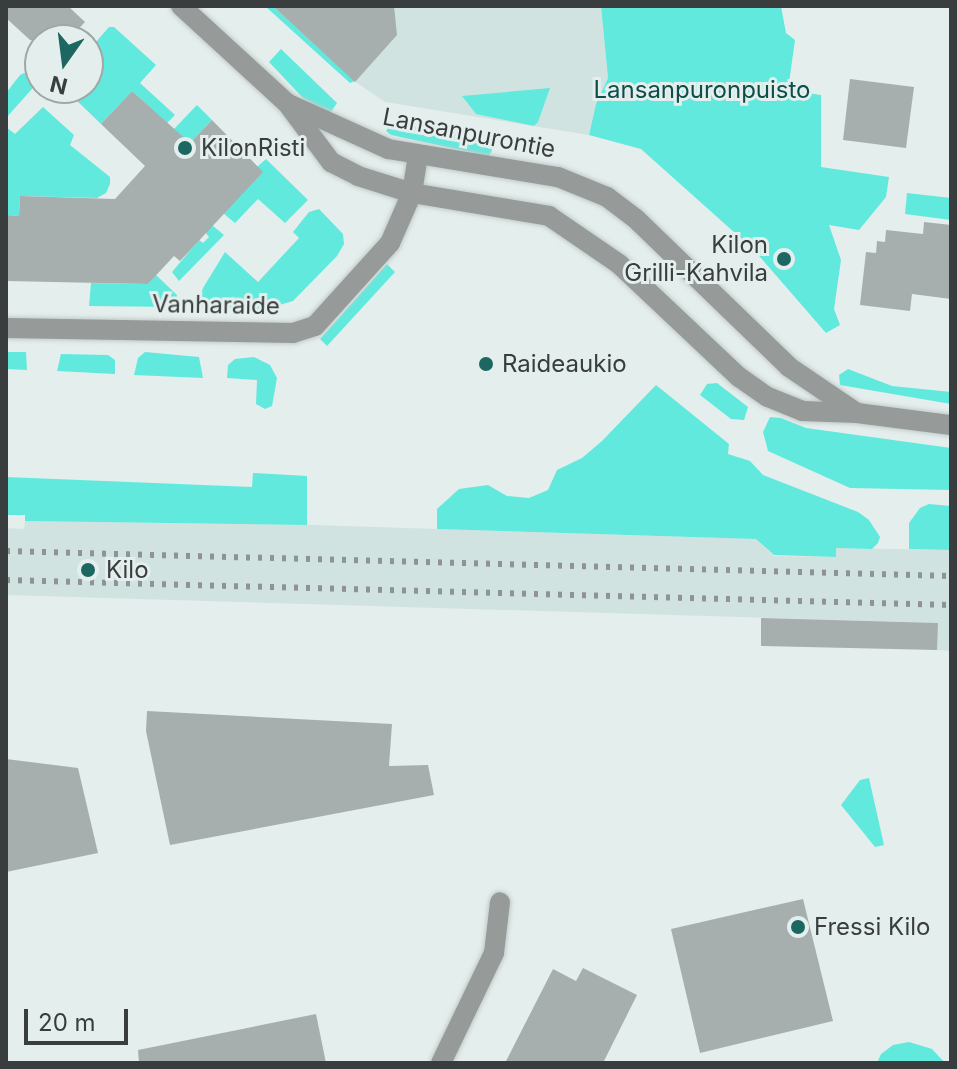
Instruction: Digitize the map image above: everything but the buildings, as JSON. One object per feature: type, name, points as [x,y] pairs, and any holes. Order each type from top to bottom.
[{"type":"street","points":[[181,6],[287,103]]},
{"type":"street","name":"Lansanpurontie","points":[[287,103],[388,149],[558,177],[607,197],[636,219],[789,367],[857,413]]},
{"type":"street","name":"Lansanpurontie","points":[[287,103],[331,162],[358,176],[412,193],[549,216],[619,264],[739,377],[768,397],[802,411],[857,413],[951,425]]},
{"type":"street","name":"Vanharaide","points":[[6,328],[293,333],[315,326],[390,243],[412,193],[418,155]]},
{"type":"street","points":[[441,1063],[494,953],[500,902]]},
{"type":"shaded area","points":[[273,6],[601,6],[608,78],[596,104],[589,135],[385,102],[354,81]]},
{"type":"shaded area","points":[[25,521],[313,525],[757,539],[774,556],[836,557],[836,548],[951,550],[951,651],[937,650],[937,623],[6,595],[6,528],[24,529]]},
{"type":"green space","points":[[265,6],[273,6],[355,81],[350,83]]},
{"type":"green space","name":"Lansanpuronpuisto","points":[[601,6],[781,6],[786,33],[795,40],[788,90],[821,95],[821,167],[889,177],[886,197],[859,230],[829,225],[841,260],[834,309],[840,325],[826,333],[754,250],[641,149],[589,135],[596,104],[608,78]]},
{"type":"green space","points":[[109,27],[114,27],[156,65],[140,83],[175,115],[167,123],[132,91],[101,124],[80,104],[104,104],[104,33]]},
{"type":"green space","points":[[281,49],[337,103],[330,113],[303,98],[269,62]]},
{"type":"green space","points":[[24,73],[24,98],[6,118],[6,93]]},
{"type":"green space","points":[[550,88],[534,126],[476,114],[462,96]]},
{"type":"green space","points":[[197,105],[212,120],[189,144],[174,129]]},
{"type":"green space","points":[[43,107],[74,135],[70,145],[110,177],[110,184],[106,193],[97,198],[20,196],[19,216],[6,215],[6,127],[15,134]]},
{"type":"green space","points":[[392,122],[488,141],[492,150],[489,156],[391,135],[386,131]]},
{"type":"green space","points":[[266,159],[308,200],[285,223],[258,199],[235,223],[218,209],[262,172],[257,167]]},
{"type":"green space","points":[[907,193],[951,198],[951,220],[905,214]]},
{"type":"green space","points":[[319,209],[343,234],[344,244],[337,256],[293,301],[266,309],[197,307],[203,288],[225,252],[258,282],[299,238],[293,232],[309,212]]},
{"type":"green space","points":[[207,221],[224,235],[179,281],[172,272],[199,240],[203,243],[209,237],[201,227]]},
{"type":"green space","points":[[387,264],[395,272],[327,346],[320,339]]},
{"type":"green space","points":[[156,275],[177,295],[176,307],[89,306],[91,283],[148,284]]},
{"type":"green space","points":[[6,352],[26,352],[27,370],[6,369]]},
{"type":"green space","points":[[145,352],[199,357],[203,378],[134,375],[138,358]]},
{"type":"green space","points":[[61,354],[108,355],[115,360],[115,374],[57,371]]},
{"type":"green space","points":[[254,357],[270,365],[277,378],[272,406],[265,409],[256,404],[257,380],[227,378],[228,365],[235,359]]},
{"type":"green space","points":[[848,369],[892,386],[951,392],[951,404],[840,385],[839,375]]},
{"type":"green space","points":[[717,383],[748,407],[744,420],[731,419],[700,395],[707,384]]},
{"type":"green space","points":[[656,385],[729,444],[728,454],[750,461],[763,475],[858,512],[869,520],[880,537],[878,543],[872,549],[836,548],[836,557],[774,555],[756,539],[437,529],[437,509],[459,489],[488,485],[507,496],[529,498],[548,490],[557,470],[582,458],[602,441]]},
{"type":"green space","points":[[770,417],[806,428],[951,448],[951,490],[850,488],[768,451],[763,432]]},
{"type":"green space","points":[[253,473],[307,476],[307,525],[25,521],[25,515],[6,515],[6,477],[252,487]]},
{"type":"green space","points":[[929,504],[951,506],[951,550],[909,549],[909,523],[920,508]]},
{"type":"green space","points":[[869,778],[884,845],[875,847],[841,805],[860,780]]},
{"type":"green space","points":[[909,1042],[932,1049],[945,1063],[877,1063],[881,1054],[893,1045]]},
{"type":"railway","points":[[6,551],[951,576]]},
{"type":"railway","points":[[6,580],[951,605]]},
{"type":"place","name":"KilonRisti","points":[[185,148]]},
{"type":"place","name":"Kilon Grilli-Kahvila","points":[[784,259]]},
{"type":"place","name":"Raideaukio","points":[[486,364]]},
{"type":"place","name":"Kilo","points":[[88,570]]},
{"type":"place","name":"Fressi Kilo","points":[[798,927]]}]
